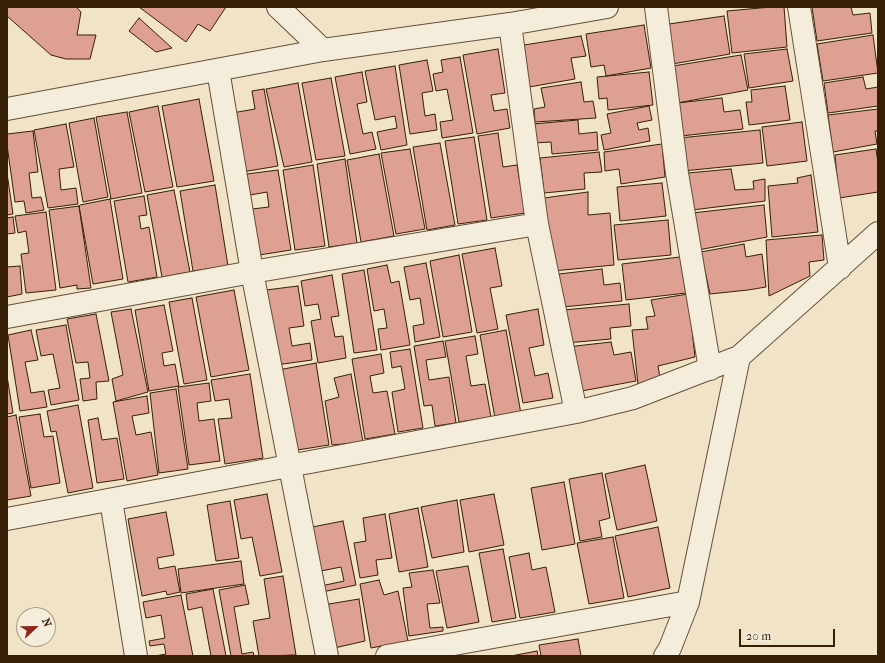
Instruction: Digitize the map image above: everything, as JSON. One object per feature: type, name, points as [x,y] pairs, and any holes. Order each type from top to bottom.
[{"type":"street","points":[[278,7],[323,50]]},
{"type":"street","points":[[7,108],[323,50],[510,24],[607,7]]},
{"type":"street","points":[[656,7],[676,173],[710,369]]},
{"type":"street","points":[[799,7],[840,268]]},
{"type":"street","points":[[510,24],[537,224],[576,412]]},
{"type":"street","points":[[218,70],[252,272],[327,656]]},
{"type":"street","points":[[7,317],[252,272],[537,224]]},
{"type":"street","points":[[7,519],[576,412],[634,398],[739,357],[878,233]]},
{"type":"street","points":[[665,656],[670,648],[688,602],[739,357]]},
{"type":"street","points":[[111,500],[136,656]]},
{"type":"street","points":[[386,656],[688,602]]},
{"type":"building","points":[[7,7],[76,7],[81,12],[77,35],[96,35],[90,59],[66,59],[51,55],[7,16]]},
{"type":"building","points":[[139,7],[226,7],[210,31],[198,24],[186,42]]},
{"type":"building","points":[[784,7],[787,47],[732,53],[727,11]]},
{"type":"building","points":[[812,7],[851,7],[853,15],[870,13],[872,33],[817,41]]},
{"type":"building","points":[[724,16],[730,54],[672,64],[669,24]]},
{"type":"building","points":[[139,18],[172,48],[156,52],[129,31]]},
{"type":"building","points":[[644,25],[651,68],[606,76],[604,65],[591,67],[586,34]]},
{"type":"building","points":[[873,35],[878,73],[823,81],[817,44]]},
{"type":"building","points":[[581,36],[586,56],[571,58],[575,79],[529,87],[524,45]]},
{"type":"building","points":[[498,49],[505,93],[491,95],[494,111],[507,109],[510,128],[477,134],[463,55]]},
{"type":"building","points":[[787,49],[793,81],[749,88],[744,54]]},
{"type":"building","points":[[741,55],[748,90],[677,103],[673,66]]},
{"type":"building","points":[[460,57],[473,133],[442,138],[440,122],[453,120],[447,89],[436,91],[433,74],[443,72],[441,60]]},
{"type":"building","points":[[427,60],[433,91],[422,93],[425,116],[435,114],[437,130],[410,134],[399,65]]},
{"type":"building","points":[[395,66],[407,145],[381,150],[377,132],[397,128],[395,116],[375,120],[365,71]]},
{"type":"building","points":[[362,72],[367,102],[357,104],[363,134],[372,132],[376,149],[350,154],[335,77]]},
{"type":"building","points":[[649,72],[653,105],[608,110],[607,98],[599,99],[597,77]]},
{"type":"building","points":[[863,77],[866,89],[878,87],[878,106],[828,113],[824,83]]},
{"type":"building","points":[[331,78],[345,156],[316,160],[302,83]]},
{"type":"building","points":[[581,82],[584,102],[593,101],[596,118],[535,122],[534,109],[545,107],[541,88]]},
{"type":"building","points":[[298,83],[312,162],[284,167],[266,89]]},
{"type":"building","points":[[785,86],[790,120],[749,125],[746,102],[752,102],[751,90]]},
{"type":"building","points":[[264,89],[278,166],[242,172],[232,113],[255,109],[252,91]]},
{"type":"building","points":[[722,98],[724,112],[740,110],[743,129],[681,136],[677,103]]},
{"type":"building","points":[[199,99],[214,181],[177,187],[162,106]]},
{"type":"building","points":[[158,106],[173,187],[145,192],[129,112]]},
{"type":"building","points":[[649,106],[652,120],[637,123],[639,130],[648,128],[650,141],[604,150],[601,135],[611,133],[607,114]]},
{"type":"building","points":[[878,109],[878,131],[875,131],[877,144],[833,152],[828,115]]},
{"type":"building","points":[[127,112],[142,193],[111,199],[96,117]]},
{"type":"building","points":[[94,118],[108,197],[83,202],[69,123]]},
{"type":"building","points":[[578,120],[579,134],[597,132],[598,150],[552,154],[551,142],[534,143],[533,124]]},
{"type":"building","points":[[802,122],[807,161],[767,166],[762,127]]},
{"type":"building","points":[[66,124],[74,167],[59,169],[61,190],[76,188],[78,204],[48,208],[34,130]]},
{"type":"building","points":[[760,130],[763,163],[683,171],[679,138]]},
{"type":"building","points":[[33,131],[38,172],[29,173],[32,198],[41,197],[44,210],[26,213],[24,201],[15,202],[7,145],[7,134]]},
{"type":"building","points":[[498,133],[503,167],[517,165],[525,213],[491,218],[478,136]]},
{"type":"building","points":[[474,137],[487,220],[458,224],[445,141]]},
{"type":"building","points":[[440,143],[455,225],[427,230],[413,147]]},
{"type":"building","points":[[662,144],[665,177],[621,184],[619,169],[605,171],[604,152]]},
{"type":"building","points":[[410,149],[425,229],[396,234],[381,153]]},
{"type":"building","points":[[876,149],[878,163],[878,192],[839,198],[835,155]]},
{"type":"building","points":[[599,152],[602,172],[584,173],[585,189],[544,193],[540,158]]},
{"type":"building","points":[[379,154],[394,236],[361,242],[347,160]]},
{"type":"building","points":[[345,159],[357,243],[329,247],[317,164]]},
{"type":"building","points":[[313,165],[325,246],[295,250],[283,170]]},
{"type":"building","points":[[731,169],[735,190],[754,189],[753,181],[765,179],[765,201],[692,210],[688,173]]},
{"type":"building","points":[[278,170],[291,250],[259,255],[252,209],[269,207],[267,192],[250,195],[247,174]]},
{"type":"building","points":[[7,173],[13,214],[7,215]]},
{"type":"building","points":[[811,175],[818,232],[772,237],[768,186],[798,183],[797,178]]},
{"type":"building","points":[[662,183],[666,216],[620,221],[617,187]]},
{"type":"building","points":[[215,185],[228,266],[193,271],[180,191]]},
{"type":"building","points":[[174,190],[190,272],[162,277],[147,195]]},
{"type":"building","points":[[588,192],[588,215],[610,213],[614,265],[553,271],[544,198]]},
{"type":"building","points":[[144,196],[147,215],[139,216],[141,229],[149,227],[157,277],[128,282],[114,201]]},
{"type":"building","points":[[110,199],[123,279],[93,284],[79,206]]},
{"type":"building","points":[[764,205],[767,237],[698,250],[692,213]]},
{"type":"building","points":[[79,206],[91,288],[77,289],[77,285],[60,288],[49,210]]},
{"type":"building","points":[[46,212],[56,290],[26,293],[21,254],[29,253],[26,231],[18,233],[15,216]]},
{"type":"building","points":[[13,217],[15,233],[7,234],[7,218]]},
{"type":"building","points":[[668,220],[671,255],[618,260],[614,225]]},
{"type":"building","points":[[822,235],[824,260],[809,262],[810,276],[769,296],[766,240]]},
{"type":"building","points":[[744,244],[746,257],[762,254],[766,287],[710,294],[701,252]]},
{"type":"building","points":[[495,248],[502,286],[490,288],[498,329],[477,333],[462,254]]},
{"type":"building","points":[[459,255],[472,332],[443,337],[430,261]]},
{"type":"building","points":[[680,257],[686,293],[626,300],[622,264]]},
{"type":"building","points":[[426,263],[440,337],[415,342],[413,326],[424,324],[420,298],[410,300],[404,267]]},
{"type":"building","points":[[387,265],[391,283],[399,281],[410,345],[381,350],[378,329],[387,328],[384,309],[374,311],[367,269]]},
{"type":"building","points":[[20,266],[22,294],[7,297],[7,267]]},
{"type":"building","points":[[602,269],[604,285],[620,283],[622,301],[563,307],[559,274]]},
{"type":"building","points":[[364,270],[377,350],[354,353],[342,274]]},
{"type":"building","points":[[332,275],[339,316],[331,317],[335,337],[343,336],[346,358],[318,363],[311,321],[321,319],[318,304],[305,306],[301,281]]},
{"type":"building","points":[[298,286],[304,326],[289,328],[292,346],[310,343],[312,360],[276,365],[266,290]]},
{"type":"building","points":[[234,290],[249,370],[211,377],[196,297]]},
{"type":"building","points":[[688,294],[695,357],[658,366],[660,378],[638,384],[632,330],[648,329],[646,317],[655,316],[651,300]]},
{"type":"building","points":[[192,298],[207,380],[184,384],[169,302]]},
{"type":"building","points":[[629,304],[631,326],[610,328],[611,339],[566,343],[563,310]]},
{"type":"building","points":[[164,305],[173,351],[162,353],[164,366],[175,364],[179,386],[149,391],[135,310]]},
{"type":"building","points":[[131,309],[148,392],[116,401],[112,379],[123,375],[111,312]]},
{"type":"building","points":[[538,309],[544,345],[529,348],[535,376],[548,373],[553,398],[523,403],[506,315]]},
{"type":"building","points":[[96,314],[109,381],[96,382],[97,399],[83,401],[80,379],[90,378],[88,362],[76,363],[67,319]]},
{"type":"building","points":[[66,325],[79,400],[51,405],[48,390],[60,388],[53,354],[41,356],[36,330]]},
{"type":"building","points":[[31,330],[38,360],[25,362],[31,393],[44,391],[47,407],[20,411],[8,335]]},
{"type":"building","points":[[506,330],[521,414],[495,418],[480,335]]},
{"type":"building","points":[[475,336],[478,354],[466,356],[471,386],[485,384],[491,417],[459,422],[445,341]]},
{"type":"building","points":[[443,341],[446,357],[426,360],[429,380],[449,377],[456,423],[435,426],[432,405],[424,406],[414,346]]},
{"type":"building","points":[[611,342],[614,355],[631,352],[636,381],[576,392],[567,347]]},
{"type":"building","points":[[410,349],[423,428],[398,432],[392,392],[405,389],[401,366],[392,368],[390,352]]},
{"type":"building","points":[[381,354],[384,373],[370,376],[373,393],[387,391],[395,434],[365,439],[352,359]]},
{"type":"building","points":[[316,363],[329,445],[291,451],[278,370]]},
{"type":"building","points":[[250,374],[263,458],[225,464],[218,419],[232,418],[229,399],[215,401],[211,380]]},
{"type":"building","points":[[351,374],[363,442],[332,445],[325,401],[339,397],[334,378]]},
{"type":"building","points":[[7,376],[13,413],[7,414]]},
{"type":"building","points":[[209,383],[211,401],[197,403],[199,421],[214,419],[220,461],[189,465],[178,387]]},
{"type":"building","points":[[176,389],[188,469],[159,473],[150,393]]},
{"type":"building","points":[[147,396],[149,413],[132,416],[136,435],[151,432],[158,475],[127,481],[113,402]]},
{"type":"building","points":[[78,405],[93,488],[68,493],[56,431],[51,432],[47,411]]},
{"type":"building","points":[[40,414],[44,437],[53,436],[60,483],[31,488],[19,417]]},
{"type":"building","points":[[16,415],[31,496],[7,500],[7,417]]},
{"type":"building","points":[[98,418],[102,440],[117,438],[124,479],[97,483],[88,420]]},
{"type":"building","points":[[645,465],[657,521],[617,530],[605,474]]},
{"type":"building","points":[[602,473],[610,518],[599,521],[602,537],[580,541],[569,479]]},
{"type":"building","points":[[564,482],[575,544],[542,550],[531,488]]},
{"type":"building","points":[[267,494],[282,572],[260,576],[252,537],[241,539],[234,500]]},
{"type":"building","points":[[494,494],[504,545],[469,552],[460,500]]},
{"type":"building","points":[[457,500],[464,552],[432,558],[421,507]]},
{"type":"building","points":[[230,501],[239,558],[216,561],[207,505]]},
{"type":"building","points":[[418,508],[428,567],[399,572],[389,514]]},
{"type":"building","points":[[166,512],[174,555],[157,558],[159,569],[175,566],[180,592],[167,595],[166,591],[142,596],[128,519]]},
{"type":"building","points":[[385,514],[392,558],[376,560],[378,575],[360,578],[354,543],[366,541],[363,518]]},
{"type":"building","points":[[343,521],[356,585],[322,592],[321,586],[344,581],[341,567],[316,572],[307,528]]},
{"type":"building","points":[[658,527],[670,588],[628,597],[615,536]]},
{"type":"building","points":[[613,537],[624,598],[589,604],[577,543]]},
{"type":"building","points":[[503,549],[516,618],[492,622],[479,553]]},
{"type":"building","points":[[529,553],[532,570],[546,567],[555,612],[520,618],[509,557]]},
{"type":"building","points":[[241,561],[244,584],[181,593],[178,569]]},
{"type":"building","points":[[468,566],[479,622],[447,628],[436,571]]},
{"type":"building","points":[[433,570],[440,603],[427,604],[430,628],[443,627],[443,631],[409,636],[403,588],[412,587],[409,573]]},
{"type":"building","points":[[283,576],[296,655],[259,656],[253,621],[270,618],[264,579]]},
{"type":"building","points":[[379,580],[384,595],[398,591],[408,641],[371,648],[360,584]]},
{"type":"building","points":[[245,585],[249,604],[234,607],[242,654],[253,652],[254,656],[231,656],[219,590]]},
{"type":"building","points":[[213,589],[226,656],[211,656],[202,607],[188,610],[186,594]]},
{"type":"building","points":[[181,595],[193,656],[155,656],[166,654],[164,644],[150,646],[149,641],[165,638],[161,615],[146,618],[143,602]]},
{"type":"building","points":[[359,599],[365,641],[330,649],[323,605]]},
{"type":"building","points":[[578,639],[581,656],[541,656],[539,645]]},
{"type":"building","points":[[537,651],[538,656],[511,656]]}]
